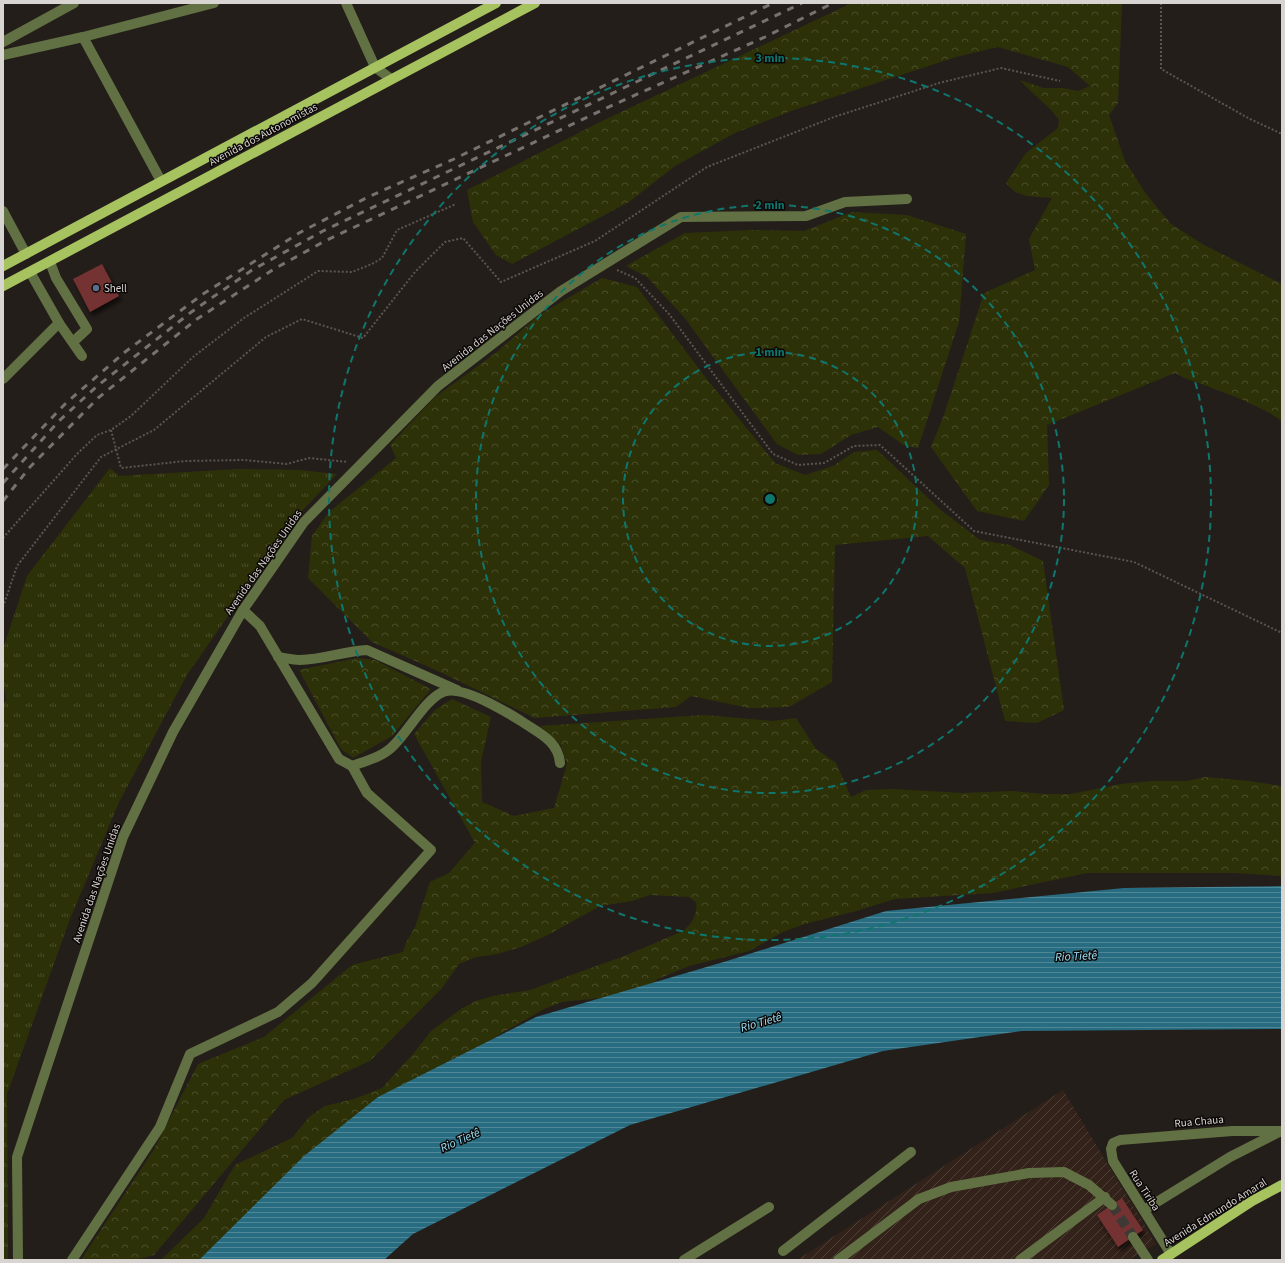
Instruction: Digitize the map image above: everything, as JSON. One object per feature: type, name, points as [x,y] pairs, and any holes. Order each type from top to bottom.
[{"type":"main road","name":"Avenida dos Autonomistas","points":[[3,266],[496,3]]},
{"type":"main road","name":"Avenida dos Autonomistas","points":[[3,286],[535,3]]},
{"type":"main road","name":"Avenida Edmundo Amaral","points":[[1162,1260],[1252,1200],[1282,1185]]},
{"type":"street","points":[[3,42],[74,3]]},
{"type":"street","points":[[3,54],[83,38],[214,3]]},
{"type":"street","points":[[346,3],[375,67],[391,79]]},
{"type":"street","points":[[83,38],[162,181]]},
{"type":"street","name":"Avenida das Nações Unidas","points":[[18,1260],[17,1157],[123,837],[173,732],[242,610],[304,522],[438,386],[561,291],[681,217],[806,216],[845,202],[907,199]]},
{"type":"street","points":[[3,212],[26,254]]},
{"type":"street","points":[[50,262],[56,278],[87,329],[73,342]]},
{"type":"street","points":[[30,272],[59,323],[82,356]]},
{"type":"street","points":[[3,379],[59,323]]},
{"type":"street","points":[[72,1260],[160,1127],[190,1054],[278,1012],[312,983],[431,850],[367,794],[352,766],[339,759],[260,626],[242,610]]},
{"type":"street","points":[[278,657],[300,660],[352,651],[367,650],[509,713],[548,739],[559,753],[560,763]]},
{"type":"street","points":[[352,766],[372,759],[390,748],[433,698],[443,691],[457,690]]},
{"type":"street","name":"Rua Chaua","points":[[1120,1140],[1232,1131],[1281,1131]]},
{"type":"street","name":"Rua Chaua","points":[[1144,1210],[1230,1157],[1281,1131]]},
{"type":"street","name":"Rua Tiriba","points":[[1120,1140],[1113,1144],[1111,1149],[1113,1161],[1171,1254]]},
{"type":"street","points":[[783,1250],[911,1152]]},
{"type":"street","points":[[838,1260],[919,1199],[951,1187],[1029,1174],[1064,1172],[1089,1185],[1108,1201],[1020,1260]]},
{"type":"street","points":[[684,1260],[769,1207]]},
{"type":"street","points":[[1133,1237],[1148,1260]]},
{"type":"path","points":[[1161,3],[1161,69],[1250,119],[1282,134]]},
{"type":"path","points":[[3,607],[17,566],[101,458],[154,430],[266,337],[302,320],[363,338],[415,272],[445,242],[463,238],[502,282],[596,241],[707,167],[834,117],[939,83],[1001,68],[1060,81]]},
{"type":"path","points":[[3,538],[77,454],[97,435],[111,430],[131,416],[193,358],[244,318],[318,271],[352,272],[372,264],[382,258],[397,230],[456,204]]},
{"type":"path","points":[[605,265],[635,278],[669,314],[773,454],[798,465],[824,463],[854,446],[880,444],[974,531],[1134,562],[1282,632]]},
{"type":"path","points":[[111,430],[121,468],[185,461],[244,460],[287,464],[309,458],[362,464]]},
{"type":"shaded area","points":[[1063,1090],[1156,1244],[1129,1260],[801,1260],[800,1258]]},
{"type":"green space","points":[[852,3],[1122,3],[1118,103],[1109,115],[1125,161],[1146,194],[1171,224],[1204,245],[1282,284],[1282,421],[1264,410],[1244,401],[1175,373],[1047,425],[1049,485],[1024,521],[977,511],[931,447],[944,415],[984,293],[1035,270],[1029,239],[1052,198],[1027,196],[1016,192],[1006,183],[1026,153],[1058,128],[1059,120],[1050,109],[1020,80],[1043,88],[1062,88],[1078,91],[1090,86],[1068,67],[998,47],[956,57],[794,110],[735,133],[675,166],[629,202],[512,264],[496,255],[473,222],[467,190],[598,123]]},
{"type":"green space","points":[[852,212],[907,215],[966,234],[959,322],[918,448],[905,446],[878,427],[851,435],[821,454],[798,455],[777,444],[684,317],[647,277],[626,266],[685,233],[752,230],[804,231]]},
{"type":"green space","points":[[602,278],[637,287],[706,378],[775,463],[805,475],[833,466],[854,452],[877,450],[942,511],[980,540],[1010,545],[1043,561],[1064,710],[1037,723],[1005,721],[965,568],[928,536],[835,545],[832,682],[789,707],[749,708],[691,696],[676,707],[535,718],[440,672],[372,642],[308,578],[312,536],[329,512],[396,458],[390,445],[435,397],[497,352],[539,315]]},
{"type":"green space","points":[[110,468],[119,476],[238,469],[299,470],[337,474],[299,514],[187,675],[119,802],[70,919],[7,1094],[8,1260],[3,1260],[3,705],[6,700],[3,679],[3,649],[27,576]]},
{"type":"green space","points":[[357,658],[375,660],[431,689],[392,736],[353,758],[341,749],[299,670]]},
{"type":"green space","points":[[452,699],[491,717],[481,762],[482,802],[514,816],[554,808],[567,764],[561,745],[540,726],[704,715],[772,721],[796,718],[816,749],[836,763],[851,797],[866,790],[893,789],[963,793],[1011,791],[1045,794],[1071,794],[1121,784],[1152,781],[1187,781],[1205,777],[1282,786],[1282,876],[1235,873],[1087,873],[993,893],[895,899],[805,924],[783,932],[749,951],[689,966],[658,979],[649,986],[610,997],[562,1002],[544,1009],[485,1043],[205,1260],[161,1260],[204,1218],[235,1165],[292,1138],[309,1117],[325,1106],[354,1099],[382,1088],[414,1053],[431,1031],[461,1009],[476,1001],[493,996],[530,990],[627,955],[683,931],[694,918],[696,911],[696,902],[689,897],[650,895],[632,901],[600,906],[546,936],[521,947],[497,954],[476,957],[459,964],[442,988],[370,1061],[284,1100],[154,1255],[135,1260],[81,1260],[153,1151],[198,1064],[264,1037],[352,965],[403,952],[415,927],[430,882],[449,873],[475,843],[414,734],[435,710]]},
{"type":"water","name":"Rio Tietê","points":[[1282,886],[1282,1029],[1022,1031],[883,1051],[630,1125],[413,1234],[384,1260],[199,1260],[304,1156],[378,1097],[536,1017],[727,961],[886,911],[1124,888]]},
{"type":"building","name":"Shell","points":[[102,264],[119,296],[90,312],[73,279]]},
{"type":"building","points":[[1122,1198],[1143,1230],[1118,1247],[1097,1215]]},
{"type":"tunnel","points":[[1112,1205],[1133,1237]]},
{"type":"railway","points":[[3,469],[66,403],[125,352],[203,294],[299,233],[368,197],[454,159],[773,3]]},
{"type":"railway","points":[[3,483],[59,421],[96,387],[190,313],[252,270],[323,231],[802,3]]},
{"type":"railway","points":[[3,501],[30,467],[98,398],[197,319],[274,269],[325,241],[613,105],[765,37],[833,3]]},
{"type":"place","name":"Shell","points":[[96,288]]}]
